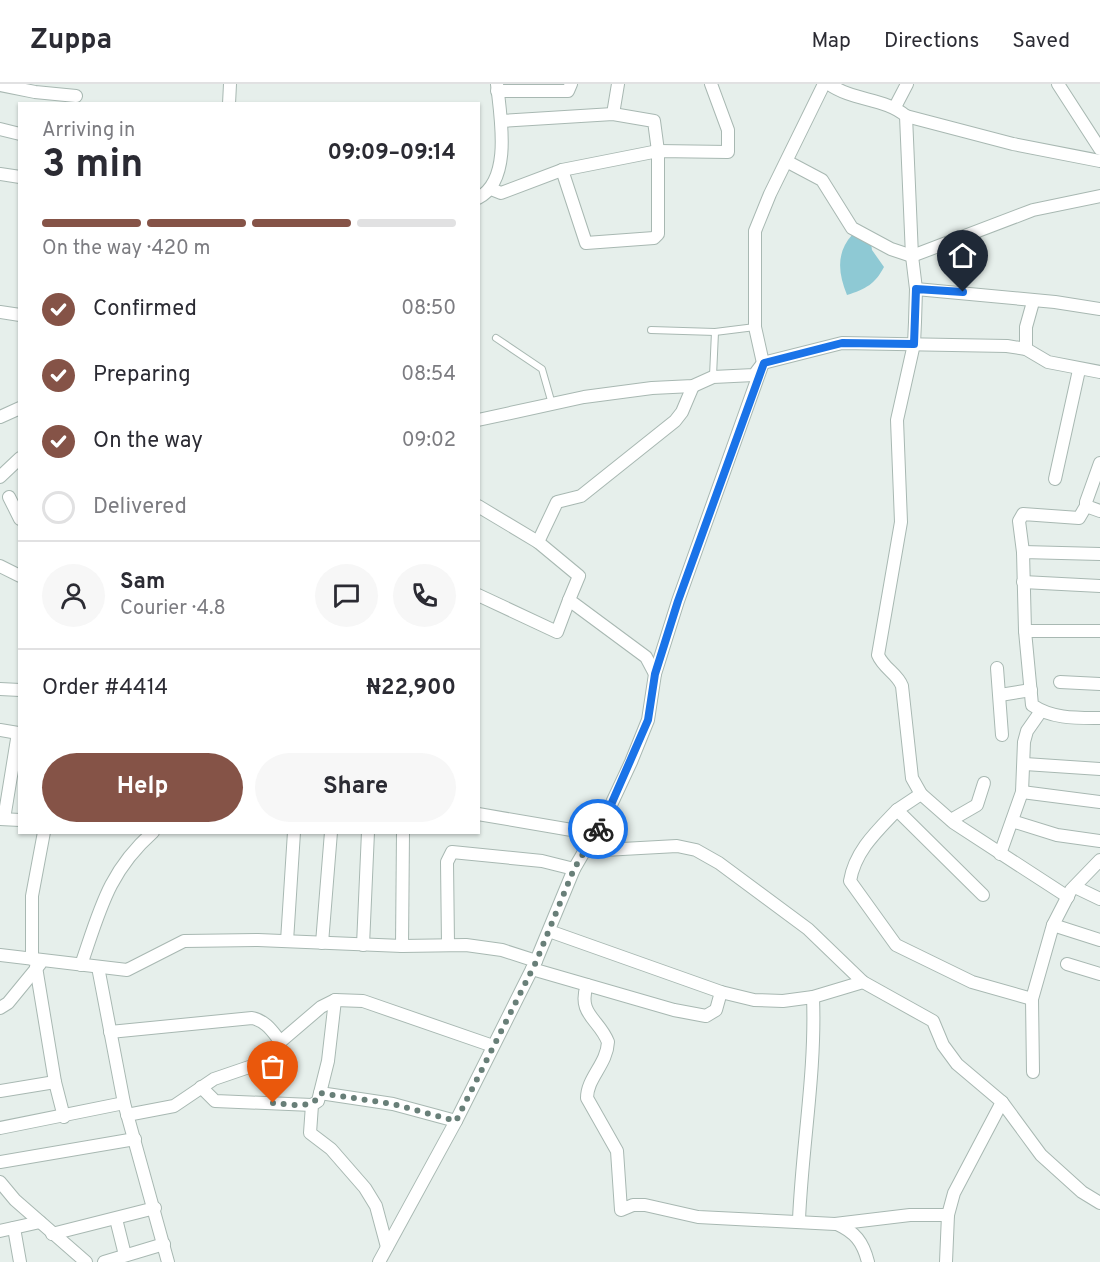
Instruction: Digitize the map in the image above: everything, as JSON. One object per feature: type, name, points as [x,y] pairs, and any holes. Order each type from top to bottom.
[{"type":"street","points":[[229,102],[230,84]]},
{"type":"street","points":[[480,197],[491,189],[501,163],[501,121],[497,88],[568,92],[571,84]]},
{"type":"street","points":[[612,114],[618,84]]},
{"type":"street","points":[[491,189],[501,193],[562,170],[658,151],[728,152],[728,130],[711,84]]},
{"type":"street","points":[[379,1262],[456,1121],[534,965],[574,869],[610,807],[648,720],[655,674],[696,548],[764,363],[755,327],[755,231],[770,194],[788,162],[824,84]]},
{"type":"street","points":[[830,84],[838,90],[895,107],[906,116],[1013,144],[1100,161]]},
{"type":"street","points":[[895,107],[907,84]]},
{"type":"street","points":[[1058,84],[1100,149]]},
{"type":"street","points":[[0,85],[35,92],[77,94]]},
{"type":"street","points":[[501,121],[612,114],[654,121],[658,151],[658,234],[654,238],[586,243],[562,170]]},
{"type":"street","points":[[906,116],[912,256],[916,289],[914,344],[897,420],[901,522],[878,655],[883,666],[899,677],[902,686],[912,777],[921,794],[951,820],[1000,854],[1071,892],[1100,900]]},
{"type":"street","points":[[0,129],[18,134]]},
{"type":"street","points":[[788,162],[822,180],[852,228],[891,249],[912,256],[1033,210],[1100,196]]},
{"type":"street","points":[[0,174],[18,177]]},
{"type":"street","points":[[916,289],[981,294],[1033,302],[1055,302],[1100,309]]},
{"type":"street","points":[[1026,349],[1026,327],[1033,302]]},
{"type":"street","points":[[0,312],[18,315]]},
{"type":"street","points":[[480,421],[652,387],[693,386],[713,377],[754,375],[764,363],[842,343],[983,344],[1026,349],[1048,362],[1079,370],[1100,372]]},
{"type":"street","points":[[1055,479],[1079,370]]},
{"type":"street","points":[[538,542],[557,502],[581,496],[675,421],[682,412],[693,386]]},
{"type":"street","points":[[0,417],[18,409]]},
{"type":"street","points":[[0,477],[18,460]]},
{"type":"street","points":[[1100,463],[1096,483],[1079,518],[1023,514],[1019,520],[1032,705],[1041,711],[1065,718],[1100,718]]},
{"type":"street","points":[[10,497],[18,515]]},
{"type":"street","points":[[1086,506],[1100,511]]},
{"type":"street","points":[[480,507],[538,542],[579,576],[557,632],[480,595]]},
{"type":"street","points":[[1023,552],[1100,554]]},
{"type":"street","points":[[0,566],[18,575]]},
{"type":"street","points":[[1023,582],[1100,586]]},
{"type":"street","points":[[569,600],[646,657],[655,674]]},
{"type":"street","points":[[1025,631],[1100,631]]},
{"type":"street","points":[[997,668],[1002,735]]},
{"type":"street","points":[[1060,682],[1100,684]]},
{"type":"street","points":[[0,689],[18,690]]},
{"type":"street","points":[[1000,695],[1031,690]]},
{"type":"street","points":[[1000,854],[1022,792],[1025,764],[1024,742],[1027,731],[1041,711]]},
{"type":"street","points":[[0,730],[18,733],[2,819],[18,820]]},
{"type":"street","points":[[1025,764],[1100,769]]},
{"type":"street","points":[[951,820],[977,805],[984,783]]},
{"type":"street","points":[[1022,792],[1100,802]]},
{"type":"street","points":[[921,794],[897,810],[867,842],[851,874],[850,881],[896,945],[972,982],[1032,999]]},
{"type":"street","points":[[897,810],[983,895]]},
{"type":"street","points":[[480,813],[595,834]]},
{"type":"street","points":[[1012,821],[1057,835],[1100,841]]},
{"type":"street","points":[[44,834],[32,896],[37,962],[55,1082],[64,1117]]},
{"type":"street","points":[[81,965],[106,892],[123,862],[148,834]]},
{"type":"street","points":[[287,941],[294,834]]},
{"type":"street","points":[[322,943],[330,834]]},
{"type":"street","points":[[363,945],[368,834]]},
{"type":"street","points":[[402,946],[403,834]]},
{"type":"street","points":[[586,851],[677,846],[696,850],[719,863],[808,929],[863,982],[933,1021],[943,1045],[957,1064],[1002,1102],[1041,1155],[1082,1192],[1100,1203]]},
{"type":"street","points":[[448,945],[447,862],[453,852],[542,861],[574,869]]},
{"type":"street","points":[[1033,1072],[1032,999],[1053,925],[1071,892],[1100,860]]},
{"type":"street","points":[[1053,925],[1100,940]]},
{"type":"street","points":[[549,931],[721,992],[754,1000],[783,1001],[813,997],[863,982]]},
{"type":"street","points":[[0,956],[37,962],[127,970],[184,941],[448,945],[502,950],[587,985],[674,1010],[706,1016],[716,1010],[721,992]]},
{"type":"street","points":[[0,1008],[8,1003],[37,962]]},
{"type":"street","points":[[1067,964],[1100,974]]},
{"type":"street","points":[[98,967],[126,1109],[168,1262]]},
{"type":"street","points":[[587,985],[583,999],[585,1006],[608,1042],[605,1060],[591,1082],[587,1098],[617,1151],[621,1210],[633,1205],[645,1205],[698,1217],[799,1220],[836,1224],[910,1215],[948,1215]]},
{"type":"street","points":[[799,1220],[815,1032],[813,997]]},
{"type":"street","points":[[0,1128],[126,1109],[174,1106],[223,1075],[252,1066],[321,1007],[335,1000],[363,1001],[493,1046]]},
{"type":"street","points":[[201,1087],[215,1101],[312,1105],[318,1101],[328,1061],[335,1000]]},
{"type":"street","points":[[110,1032],[252,1018],[268,1026],[280,1041]]},
{"type":"street","points":[[0,1091],[55,1082]]},
{"type":"street","points":[[320,1093],[393,1104],[456,1121]]},
{"type":"street","points":[[946,1262],[948,1215],[954,1193],[1002,1102]]},
{"type":"street","points":[[312,1105],[310,1133],[331,1149],[365,1188],[376,1206],[387,1247]]},
{"type":"street","points":[[0,1162],[135,1139]]},
{"type":"street","points":[[0,1182],[15,1200],[86,1262]]},
{"type":"street","points":[[52,1234],[155,1208]]},
{"type":"street","points":[[116,1219],[125,1256]]},
{"type":"street","points":[[0,1231],[40,1222]]},
{"type":"street","points":[[836,1224],[850,1230],[864,1244],[868,1262]]},
{"type":"street","points":[[14,1227],[20,1262]]},
{"type":"street","points":[[104,1262],[164,1244]]},
{"type":"lane","points":[[651,330],[715,332],[755,327]]},
{"type":"lane","points":[[713,377],[715,332]]},
{"type":"lane","points":[[496,338],[542,369],[553,405]]},
{"type":"water","points":[[852,235],[871,243],[872,250],[884,267],[869,285],[847,295],[840,264],[843,249]]},
{"type":"way so far","points":[[273,1103],[312,1105],[318,1101],[320,1093],[393,1104],[456,1121],[536,962],[574,869],[598,829]]},
{"type":"route","points":[[598,829],[631,762],[648,720],[655,674],[678,601],[764,363],[842,343],[914,344],[916,289],[963,292]]}]
